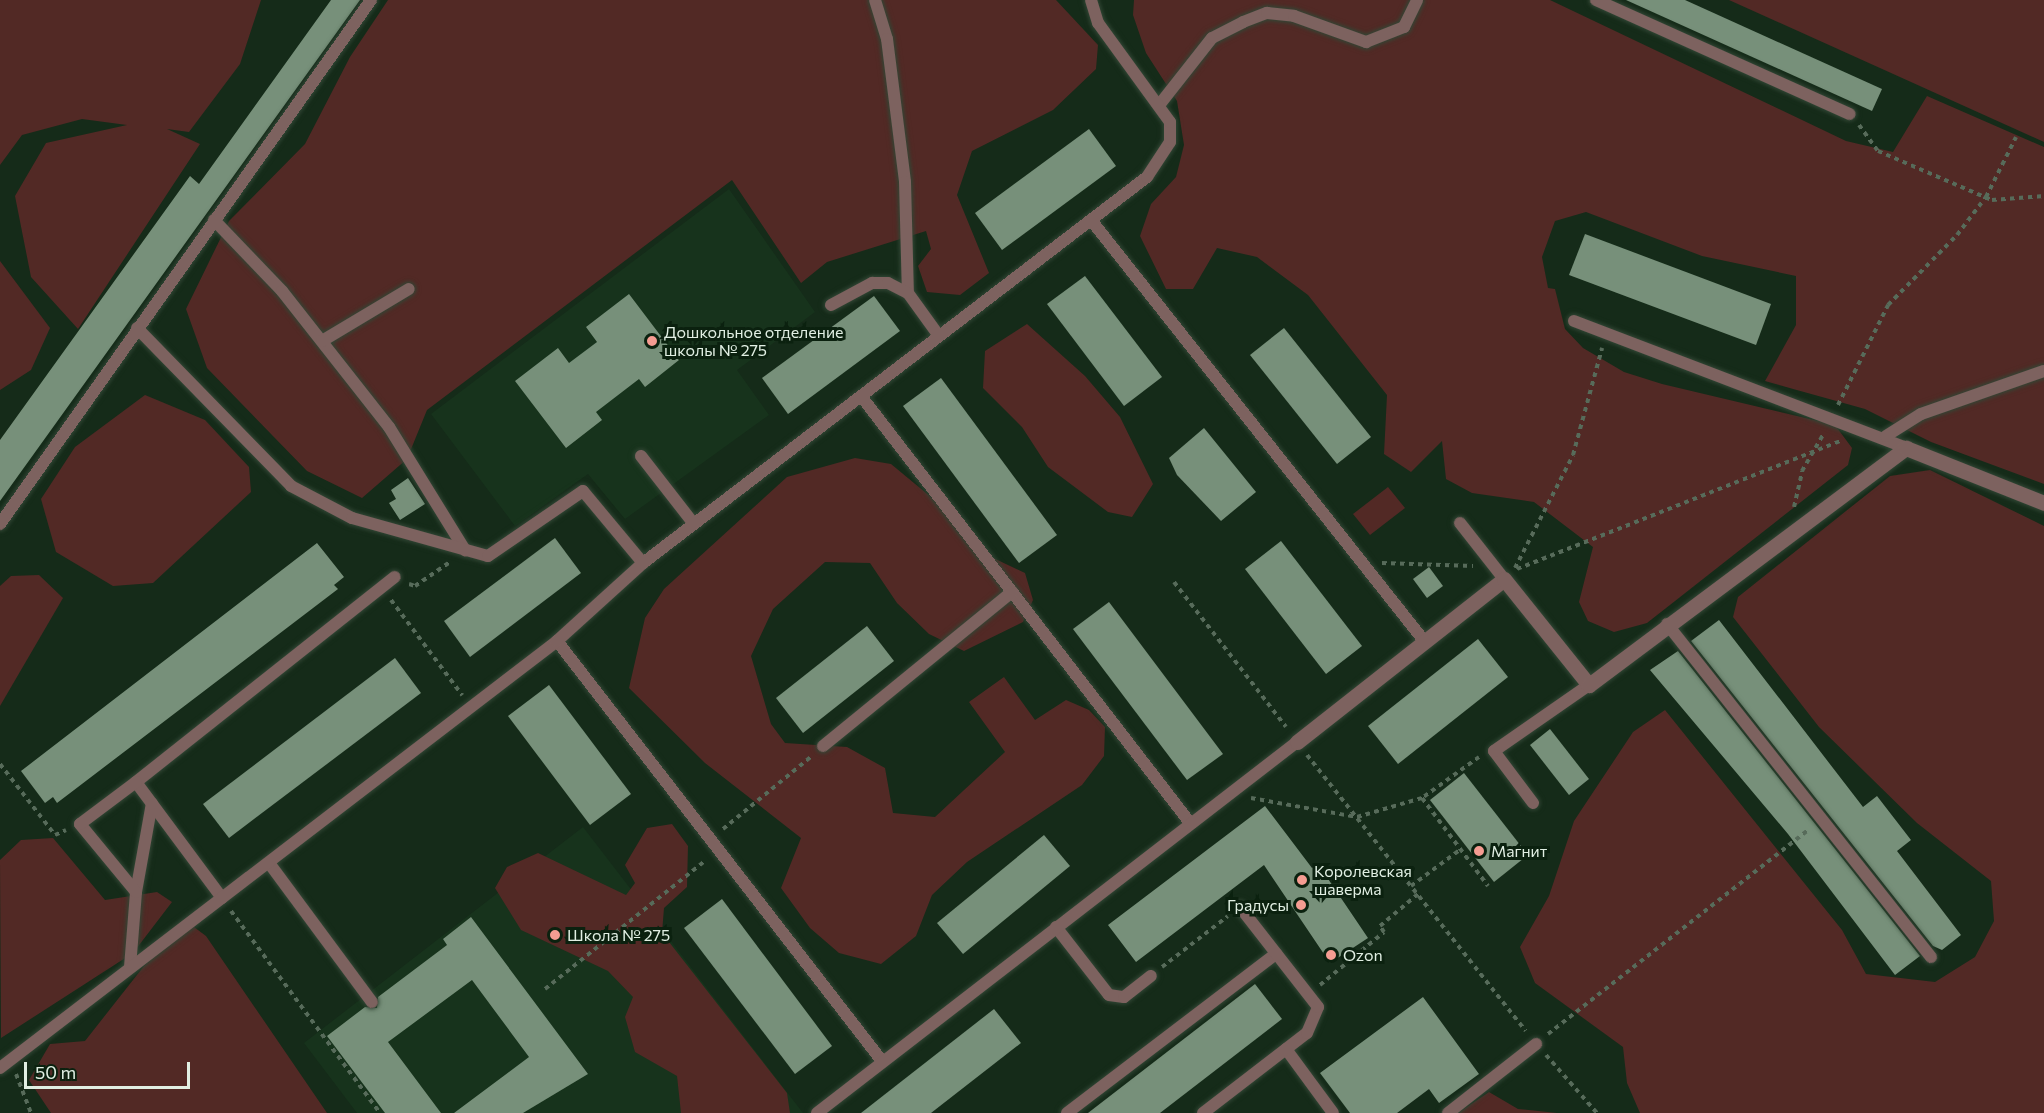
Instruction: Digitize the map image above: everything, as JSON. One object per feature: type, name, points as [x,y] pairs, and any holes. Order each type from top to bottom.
[{"type":"street","points":[[1298,742],[1425,642],[1504,572],[1589,685],[1667,624],[1906,448],[2044,503]]},
{"type":"lane","points":[[0,524],[136,328],[371,0]]},
{"type":"lane","points":[[875,0],[887,39],[905,182],[908,293]]},
{"type":"lane","points":[[0,1068],[6,1054],[130,967],[269,863],[557,641],[643,563],[1091,220],[1163,158],[1170,122],[1160,104],[1098,23],[1091,0]]},
{"type":"lane","points":[[1160,104],[1212,38],[1243,22],[1267,13],[1294,16],[1366,42],[1404,27],[1417,0]]},
{"type":"lane","points":[[1596,0],[1850,114]]},
{"type":"lane","points":[[214,220],[322,341],[388,427],[465,550]]},
{"type":"lane","points":[[1091,220],[1425,642]]},
{"type":"lane","points":[[831,305],[872,283],[888,283],[908,293],[939,336]]},
{"type":"lane","points":[[322,341],[409,289]]},
{"type":"lane","points":[[1574,321],[1886,436],[1906,448]]},
{"type":"lane","points":[[136,328],[291,486],[352,518],[488,556],[583,491],[643,563]]},
{"type":"lane","points":[[1886,436],[1920,414],[2044,371]]},
{"type":"lane","points":[[861,396],[1191,824]]},
{"type":"lane","points":[[641,456],[694,524]]},
{"type":"lane","points":[[1460,523],[1504,572]]},
{"type":"lane","points":[[136,892],[80,824],[395,577]]},
{"type":"lane","points":[[823,747],[1012,592]]},
{"type":"lane","points":[[1667,624],[1824,818],[1930,957]]},
{"type":"lane","points":[[557,641],[882,1061]]},
{"type":"lane","points":[[1533,803],[1494,751],[1589,685]]},
{"type":"lane","points":[[817,1113],[1298,742]]},
{"type":"lane","points":[[136,782],[222,898]]},
{"type":"lane","points":[[130,967],[136,892],[152,803]]},
{"type":"lane","points":[[269,863],[372,1002]]},
{"type":"lane","points":[[1203,1113],[1286,1049],[1311,1024],[1318,1007],[1240,907]]},
{"type":"lane","points":[[1056,927],[1110,995],[1124,997],[1151,976]]},
{"type":"lane","points":[[1067,1113],[1276,954]]},
{"type":"lane","points":[[1448,1113],[1536,1044]]},
{"type":"lane","points":[[1286,1049],[1333,1113]]},
{"type":"path","points":[[1850,114],[1878,151],[1986,197],[2014,201],[2044,196]]},
{"type":"path","points":[[1784,538],[1802,471],[1821,448],[1832,416],[1888,305],[1957,235],[1986,197],[2016,137]]},
{"type":"path","points":[[1504,572],[1573,455],[1606,332]]},
{"type":"path","points":[[1362,564],[1416,561],[1504,572],[1821,448],[1872,431]]},
{"type":"path","points":[[395,577],[415,586],[465,550]]},
{"type":"path","points":[[1174,582],[1536,1044],[1597,1113]]},
{"type":"path","points":[[382,588],[471,707]]},
{"type":"path","points":[[710,839],[823,747]]},
{"type":"path","points":[[1228,795],[1357,817],[1422,798],[1462,766],[1494,751]]},
{"type":"path","points":[[0,764],[55,835],[80,824]]},
{"type":"path","points":[[1422,798],[1488,886]]},
{"type":"path","points":[[1536,1044],[1824,818]]},
{"type":"path","points":[[1411,886],[1461,849]]},
{"type":"path","points":[[545,989],[719,850]]},
{"type":"path","points":[[1309,995],[1384,932],[1380,926],[1418,894]]},
{"type":"path","points":[[222,898],[380,1113]]},
{"type":"path","points":[[1151,976],[1240,907]]},
{"type":"path","points":[[6,1054],[31,1113]]},
{"type":"shaded area","points":[[0,0],[261,0],[240,64],[189,132],[167,129],[200,144],[78,329],[31,277],[15,196],[46,143],[127,125],[82,119],[22,135],[0,165]]},
{"type":"shaded area","points":[[388,0],[1056,0],[1098,45],[1096,69],[1053,110],[972,151],[957,195],[989,273],[960,295],[927,292],[918,266],[931,249],[926,231],[827,262],[801,283],[732,180],[427,410],[407,459],[362,498],[307,471],[207,368],[186,309],[229,221],[305,144],[350,57]]},
{"type":"shaded area","points":[[1134,0],[1550,0],[1846,141],[1893,152],[1927,96],[2044,147],[2044,484],[1931,442],[1865,409],[1765,381],[1796,325],[1796,276],[1702,256],[1586,212],[1555,221],[1542,257],[1548,288],[1555,289],[1565,329],[1583,348],[1624,372],[1662,384],[1835,425],[1852,448],[1848,465],[1647,623],[1614,632],[1588,621],[1579,602],[1593,547],[1534,502],[1472,493],[1446,479],[1442,441],[1411,472],[1384,454],[1387,395],[1308,295],[1257,257],[1217,248],[1193,289],[1166,289],[1140,236],[1151,204],[1176,177],[1184,145],[1177,101],[1146,53],[1133,15]]},
{"type":"shaded area","points":[[1729,0],[2044,0],[2044,142]]},
{"type":"shaded area","name":"Дошкольное отделение школы № 275","points":[[729,189],[815,312],[737,370],[769,415],[625,519],[588,474],[515,526],[431,414]]},
{"type":"shaded area","points":[[0,261],[50,328],[31,370],[0,390]]},
{"type":"shaded area","points":[[1027,324],[1085,376],[1120,417],[1153,484],[1132,517],[1108,512],[1048,467],[1022,427],[983,388],[985,351]]},
{"type":"shaded area","points":[[145,395],[205,420],[249,467],[251,492],[153,583],[113,586],[56,552],[41,499],[75,447]]},
{"type":"shaded area","points":[[855,458],[891,464],[943,507],[989,556],[1025,573],[1033,600],[1023,622],[964,651],[929,634],[897,603],[870,563],[825,562],[773,609],[751,656],[771,724],[785,743],[847,747],[885,768],[893,813],[935,817],[1005,752],[969,702],[1004,677],[1035,720],[1066,700],[1089,710],[1105,727],[1104,756],[1082,785],[967,862],[932,895],[916,936],[881,964],[839,953],[810,928],[781,888],[801,838],[705,763],[629,688],[645,618],[664,589],[787,477]]},
{"type":"shaded area","points":[[1930,470],[2044,526],[2044,1113],[1640,1113],[1627,1083],[1623,1047],[1535,983],[1520,947],[1549,896],[1574,821],[1633,732],[1665,710],[1842,930],[1866,974],[1935,982],[1975,957],[1994,921],[1991,881],[1917,823],[1819,727],[1733,617],[1738,597],[1890,476]]},
{"type":"shaded area","points":[[1388,487],[1405,508],[1370,535],[1353,514]]},
{"type":"shaded area","points":[[39,575],[63,598],[0,706],[0,586],[11,576]]},
{"type":"shaded area","points":[[672,824],[688,846],[687,887],[664,908],[662,933],[787,1093],[790,1113],[681,1113],[677,1076],[635,1052],[625,1017],[633,997],[608,971],[521,930],[495,888],[507,867],[538,853],[626,895],[635,883],[625,865],[647,828]]},
{"type":"shaded area","name":"Школа № 275","points":[[583,827],[803,1113],[357,1113],[304,1043]]},
{"type":"shaded area","points":[[53,838],[105,900],[157,892],[172,902],[133,953],[1,1038],[0,860],[21,840]]},
{"type":"shaded area","points":[[194,927],[206,936],[327,1113],[51,1113],[29,1080],[50,1044],[85,1041],[144,966],[176,936]]},
{"type":"shaded area","points":[[1489,1092],[1518,1109],[1557,1113],[1458,1113]]},
{"type":"building","points":[[331,0],[360,0],[0,501],[0,440],[190,176],[199,184]]},
{"type":"building","points":[[1626,0],[1685,0],[1882,89],[1872,111]]},
{"type":"building","points":[[1089,129],[1116,166],[1002,250],[975,213]]},
{"type":"building","points":[[1585,234],[1771,304],[1756,345],[1569,275]]},
{"type":"building","points":[[1085,276],[1162,377],[1124,406],[1047,304]]},
{"type":"building","points":[[629,294],[679,360],[645,387],[639,379],[596,412],[602,420],[566,448],[515,381],[558,348],[569,363],[597,342],[586,327]]},
{"type":"building","points":[[874,296],[900,331],[788,414],[762,378]]},
{"type":"building","points":[[1284,328],[1371,437],[1337,464],[1250,355]]},
{"type":"building","points":[[941,378],[1057,535],[1019,563],[903,406]]},
{"type":"building","points":[[1204,428],[1256,492],[1221,521],[1177,475],[1169,458]]},
{"type":"building","points":[[408,478],[425,504],[400,520],[389,503],[396,499],[391,490]]},
{"type":"building","points":[[555,538],[581,573],[470,657],[444,621]]},
{"type":"building","points":[[1281,541],[1362,646],[1326,674],[1245,569]]},
{"type":"building","points":[[317,543],[344,577],[334,585],[338,589],[57,803],[53,797],[45,803],[21,771]]},
{"type":"building","points":[[1429,567],[1443,586],[1427,598],[1413,579]]},
{"type":"building","points":[[1109,602],[1223,754],[1187,780],[1073,629]]},
{"type":"building","points":[[1719,620],[1863,807],[1877,796],[1911,840],[1897,851],[1961,935],[1942,950],[1933,946],[1691,641]]},
{"type":"building","points":[[867,626],[894,661],[803,733],[776,698]]},
{"type":"building","points":[[1478,639],[1508,677],[1398,764],[1368,726]]},
{"type":"building","points":[[1678,651],[1920,956],[1895,975],[1788,834],[1650,670]]},
{"type":"building","points":[[395,658],[421,693],[229,838],[203,804]]},
{"type":"building","points":[[549,685],[631,794],[590,825],[508,716]]},
{"type":"building","points":[[1550,729],[1589,779],[1569,795],[1530,745]]},
{"type":"building","points":[[1464,773],[1528,855],[1494,882],[1430,800]]},
{"type":"building","points":[[1265,806],[1312,868],[1318,864],[1368,938],[1330,963],[1264,865],[1136,962],[1108,925]]},
{"type":"building","points":[[1044,835],[1070,866],[963,954],[937,923]]},
{"type":"building","points":[[722,899],[832,1046],[795,1074],[684,928]]},
{"type":"building","points":[[471,917],[588,1074],[523,1113],[454,1113],[529,1057],[472,980],[388,1042],[441,1113],[385,1113],[327,1036],[365,1007],[377,1008],[378,997],[447,945],[443,939]]},
{"type":"building","points":[[1255,984],[1282,1019],[1160,1113],[1088,1113]]},
{"type":"building","points":[[1423,997],[1479,1074],[1439,1103],[1429,1089],[1397,1113],[1350,1113],[1320,1073]]},
{"type":"building","points":[[994,1009],[1021,1043],[931,1113],[861,1113]]},
{"type":"place","name":"Дошкольное отделение школы № 275","points":[[652,341]]},
{"type":"place","name":"Магнит","points":[[1479,851]]},
{"type":"place","name":"Королевская шаверма","points":[[1302,880]]},
{"type":"place","name":"Градусы","points":[[1301,905]]},
{"type":"place","name":"Школа № 275","points":[[555,935]]},
{"type":"place","name":"Ozon","points":[[1331,955]]}]
